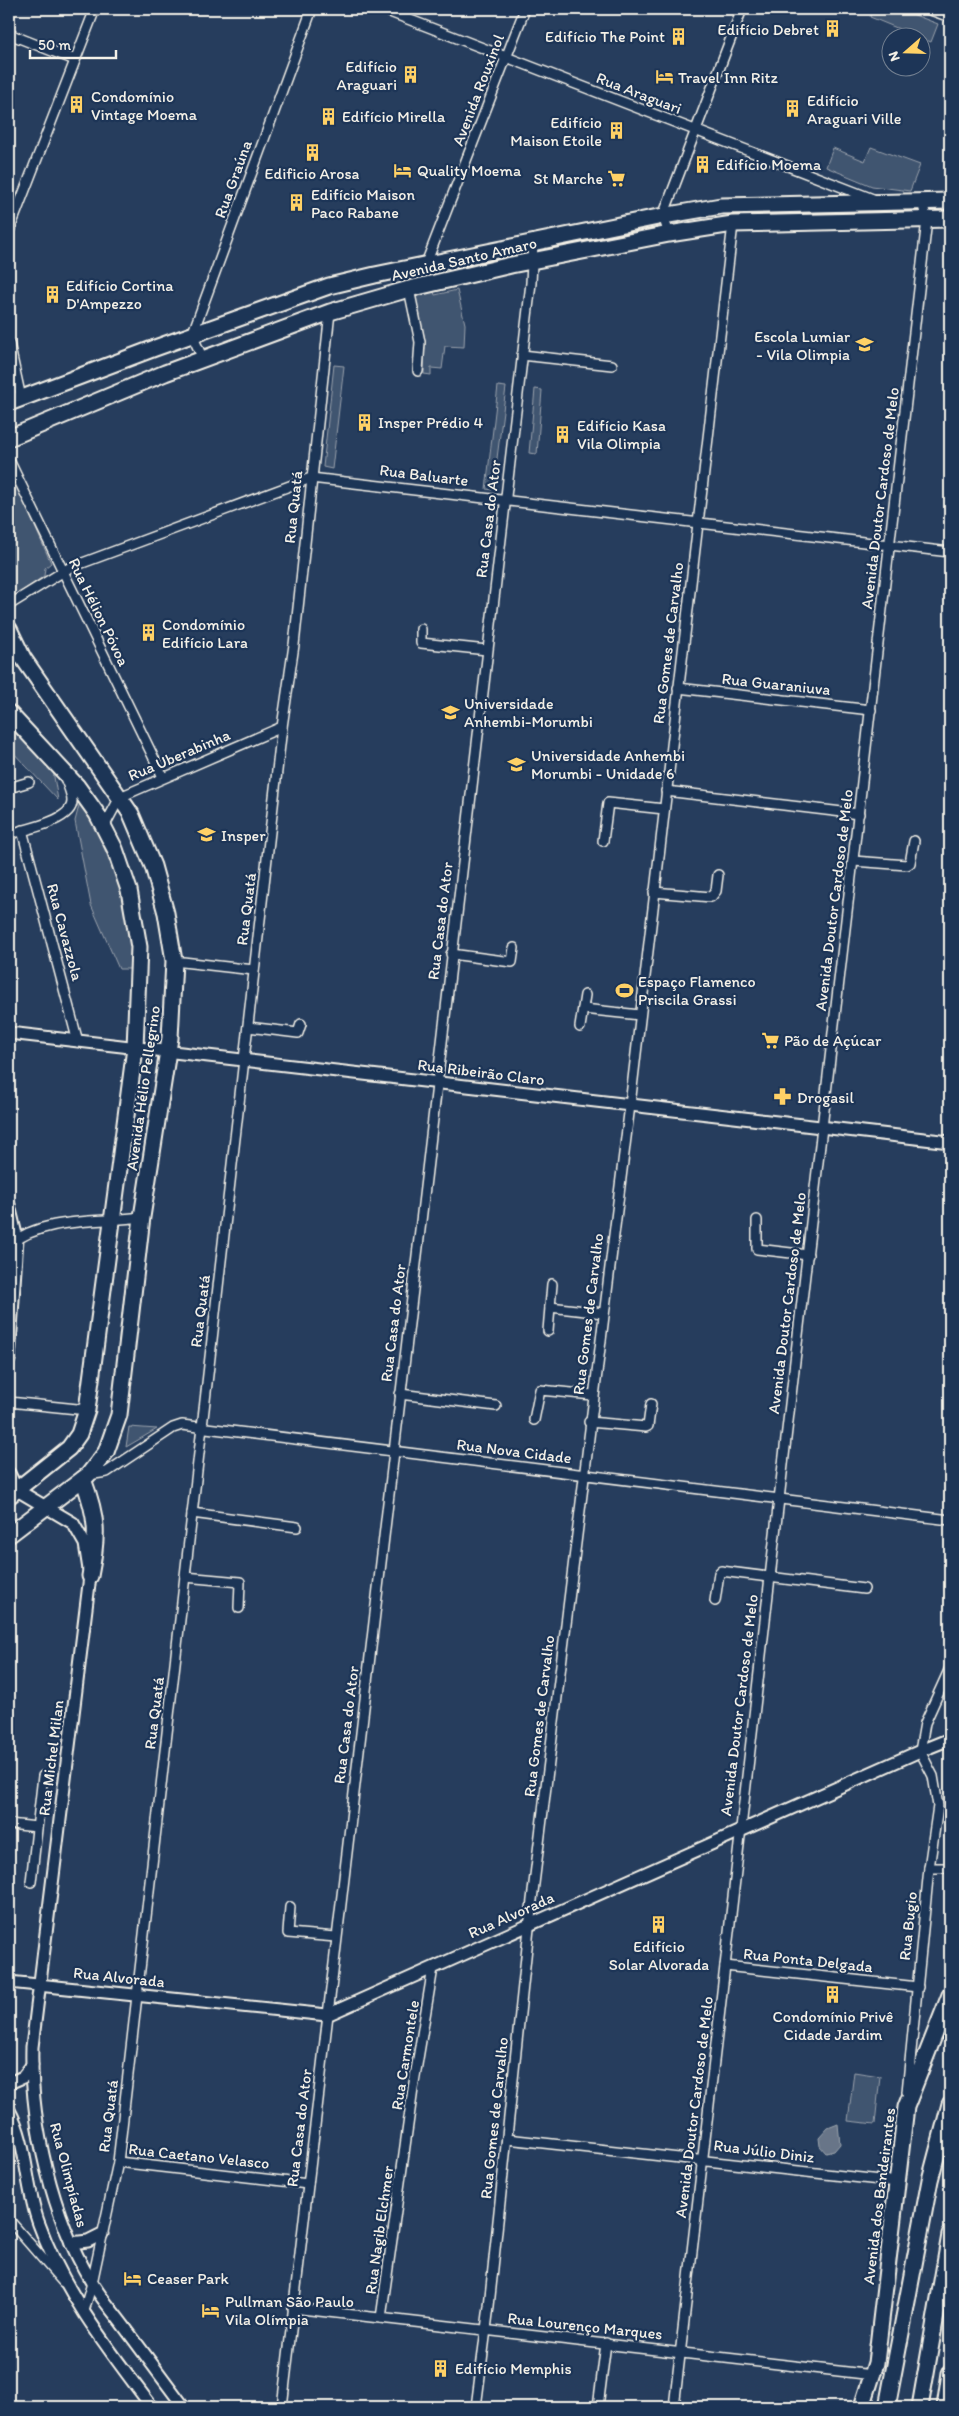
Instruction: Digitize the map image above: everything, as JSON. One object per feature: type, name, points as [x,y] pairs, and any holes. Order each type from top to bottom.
[{"type":"main road","name":"Avenida Santo Amaro","points":[[15,401],[329,286],[534,242],[663,216],[740,205],[950,201]]},
{"type":"main road","name":"Avenida Santo Amaro","points":[[9,438],[203,359],[330,312],[409,289],[533,260],[733,224],[950,220]]},
{"type":"main road","name":"Avenida Hélio Pellegrino","points":[[9,629],[15,651],[131,814],[153,866],[166,913],[174,961],[168,1051],[142,1217],[119,1415],[106,1452],[85,1477],[49,1507],[9,1535]]},
{"type":"main road","name":"Avenida Hélio Pellegrino","points":[[9,712],[82,792],[104,827],[115,849],[129,890],[139,947],[135,1048],[88,1410],[80,1434],[69,1448],[13,1493]]},
{"type":"main road","points":[[85,1477],[96,1522],[97,1544],[90,1576]]},
{"type":"main road","name":"Avenida dos Bandeirantes","points":[[862,2407],[876,2364],[906,2107],[950,1995]]},
{"type":"main road","points":[[887,2407],[930,2180],[950,2104]]},
{"type":"main road","points":[[920,2407],[950,2235]]},
{"type":"main road","points":[[945,2407],[950,2373]]},
{"type":"street","points":[[9,231],[95,9]]},
{"type":"street","name":"Rua Graúna","points":[[192,336],[312,9]]},
{"type":"street","name":"Rua Araguari","points":[[382,9],[885,203]]},
{"type":"street","name":"Avenida Rouxinol","points":[[425,266],[525,9]]},
{"type":"street","points":[[669,234],[663,216],[742,9]]},
{"type":"street","points":[[928,9],[950,17]]},
{"type":"street","points":[[9,34],[75,60]]},
{"type":"street","name":"Avenida Doutor Cardoso de Melo","points":[[674,2407],[927,220],[922,202]]},
{"type":"street","name":"Rua Gomes de Carvalho","points":[[476,2407],[507,2139],[529,1925],[583,1474],[630,1105],[733,224]]},
{"type":"street","name":"Rua Casa do Ator","points":[[282,2407],[534,242]]},
{"type":"street","points":[[409,289],[420,342],[418,370]]},
{"type":"street","name":"Rua Quatá","points":[[84,2311],[92,2283],[118,2162],[282,728],[294,645],[330,312]]},
{"type":"street","points":[[192,336],[203,359]]},
{"type":"street","points":[[9,343],[15,401]]},
{"type":"street","points":[[522,355],[612,365]]},
{"type":"street","name":"Rua Hélion Póvoa","points":[[9,460],[163,777]]},
{"type":"street","name":"Rua Baluarte","points":[[9,605],[63,572],[311,478],[950,552]]},
{"type":"street","points":[[421,628],[421,643],[487,650]]},
{"type":"street","name":"Rua Guaraniuva","points":[[678,688],[871,710]]},
{"type":"street","name":"Rua Uberabinha","points":[[104,827],[120,797],[163,777],[282,728]]},
{"type":"street","points":[[9,834],[55,820],[69,810],[72,801],[62,769]]},
{"type":"street","points":[[9,788],[29,782]]},
{"type":"street","points":[[666,791],[859,814]]},
{"type":"street","points":[[603,841],[608,803],[664,809]]},
{"type":"street","name":"Rua Cavazzola","points":[[22,830],[78,1042]]},
{"type":"street","points":[[853,861],[908,864],[914,841]]},
{"type":"street","points":[[654,892],[711,897],[716,891],[718,875]]},
{"type":"street","points":[[451,954],[512,962],[514,948]]},
{"type":"street","points":[[174,961],[254,970]]},
{"type":"street","points":[[580,1027],[584,995]]},
{"type":"street","points":[[583,1009],[640,1015]]},
{"type":"street","points":[[248,1027],[298,1034],[301,1024]]},
{"type":"street","name":"Rua Ribeirão Claro","points":[[9,1033],[950,1142]]},
{"type":"street","points":[[9,1206],[13,1242],[9,1360]]},
{"type":"street","points":[[13,1242],[54,1226],[142,1217]]},
{"type":"street","points":[[757,1220],[757,1249],[808,1255]]},
{"type":"street","points":[[548,1331],[552,1284]]},
{"type":"street","points":[[550,1307],[603,1313]]},
{"type":"street","points":[[534,1420],[540,1390],[593,1395]]},
{"type":"street","points":[[400,1394],[496,1406]]},
{"type":"street","points":[[9,1402],[88,1410]]},
{"type":"street","points":[[590,1422],[646,1427],[648,1426],[651,1404]]},
{"type":"street","name":"Rua Nova Cidade","points":[[85,1477],[107,1472],[176,1426],[182,1424],[950,1520]]},
{"type":"street","points":[[9,1473],[13,1493]]},
{"type":"street","name":"Rua Michel Milan","points":[[13,1493],[49,1507],[67,1518],[78,1530],[85,1544],[90,1576],[32,2065]]},
{"type":"street","points":[[192,1513],[297,1527]]},
{"type":"street","points":[[715,1600],[719,1573],[721,1572],[864,1589]]},
{"type":"street","points":[[185,1576],[240,1582],[239,1608]]},
{"type":"street","points":[[920,1751],[925,1723],[950,1668]]},
{"type":"street","name":"Rua Alvorada","points":[[9,1982],[327,2015],[950,1739]]},
{"type":"street","name":"Rua Bugio","points":[[906,2107],[929,1868],[938,1806],[938,1794],[933,1776],[920,1751]]},
{"type":"street","points":[[31,1882],[43,1776]]},
{"type":"street","points":[[9,1824],[37,1828]]},
{"type":"street","points":[[929,1868],[950,1868]]},
{"type":"street","points":[[290,1907],[288,1933],[336,1937]]},
{"type":"street","name":"Rua Ponta Delgada","points":[[725,1966],[918,1987]]},
{"type":"street","name":"Rua Carmontele","points":[[407,2146],[413,2089],[433,1968]]},
{"type":"street","points":[[9,2083],[23,2076],[32,2065]]},
{"type":"street","name":"Rua Olimpíadas","points":[[32,2065],[37,2116],[45,2158],[56,2203],[71,2243],[92,2283],[184,2407]]},
{"type":"street","points":[[9,2161],[12,2115]]},
{"type":"street","points":[[12,2115],[38,2222],[47,2247],[84,2311],[152,2407]]},
{"type":"street","name":"Rua Júlio Diniz","points":[[507,2139],[703,2159],[898,2182]]},
{"type":"street","name":"Rua Nagib Elchmer","points":[[381,2318],[407,2146]]},
{"type":"street","name":"Rua Caetano Velasco","points":[[118,2162],[308,2184]]},
{"type":"street","points":[[10,2220],[49,2268],[73,2292]]},
{"type":"street","points":[[71,2243],[88,2241],[102,2234]]},
{"type":"street","name":"Rua Lourenço Marques","points":[[293,2308],[873,2375]]},
{"type":"street","points":[[598,2407],[606,2343]]},
{"type":"shaded area","points":[[873,9],[899,9],[938,24],[932,39],[932,28],[897,28],[870,17]]},
{"type":"shaded area","points":[[871,147],[920,165],[910,191],[872,186],[826,167],[833,148],[865,161]]},
{"type":"shaded area","points":[[433,289],[435,295],[457,290],[465,324],[464,347],[445,346],[442,369],[431,368],[431,375],[424,374],[425,339],[413,294]]},
{"type":"shaded area","points":[[334,365],[344,366],[332,469],[323,467]]},
{"type":"shaded area","points":[[498,386],[506,387],[493,490],[486,489]]},
{"type":"shaded area","points":[[535,389],[542,390],[537,454],[529,453]]},
{"type":"shaded area","points":[[9,468],[51,563],[45,568],[44,576],[9,600]]},
{"type":"shaded area","points":[[9,718],[53,771],[58,800],[9,748]]},
{"type":"shaded area","points":[[80,802],[91,818],[125,896],[135,969],[119,969],[91,905],[75,821]]},
{"type":"shaded area","points":[[129,1427],[157,1429],[126,1447]]},
{"type":"shaded area","points":[[854,2072],[880,2076],[875,2124],[848,2121]]},
{"type":"shaded area","points":[[838,2124],[840,2144],[834,2151],[826,2153],[820,2146],[819,2138],[828,2128]]},
{"type":"place","name":"Edifício Debret","points":[[833,29]]},
{"type":"place","name":"Edifício The Point","points":[[679,36]]},
{"type":"place","name":"Edifício Araguari","points":[[411,75]]},
{"type":"place","name":"Travel Inn Ritz","points":[[664,77]]},
{"type":"place","name":"Condomínio Vintage Moema","points":[[77,105]]},
{"type":"place","name":"Edifício Araguari Ville","points":[[793,109]]},
{"type":"place","name":"Edifício Mirella","points":[[328,116]]},
{"type":"place","name":"Edifício Maison Etoile","points":[[616,131]]},
{"type":"place","name":"Edificio Arosa","points":[[312,152]]},
{"type":"place","name":"Edifício Moema","points":[[702,164]]},
{"type":"place","name":"Quality Moema","points":[[403,170]]},
{"type":"place","name":"St Marche","points":[[617,178]]},
{"type":"place","name":"Edifício Maison Paco Rabane","points":[[297,203]]},
{"type":"place","name":"Edifício Cortina D'Ampezzo","points":[[52,294]]},
{"type":"place","name":"Escola Lumiar - Vila Olimpia","points":[[864,345]]},
{"type":"place","name":"Insper Prédio 4","points":[[364,422]]},
{"type":"place","name":"Edifício Kasa Vila Olimpia","points":[[563,434]]},
{"type":"place","name":"Condomínio Edifício Lara","points":[[148,633]]},
{"type":"place","name":"Universidade Anhembi-Morumbi","points":[[450,712]]},
{"type":"place","name":"Universidade Anhembi Morumbi - Unidade 6","points":[[517,764]]},
{"type":"place","name":"Insper","points":[[207,835]]},
{"type":"place","name":"Espaço Flamenco Priscila Grassi","points":[[624,990]]},
{"type":"place","name":"Pão de Açúcar","points":[[770,1040]]},
{"type":"place","name":"Drogasil","points":[[783,1097]]},
{"type":"place","name":"Edifício Solar Alvorada","points":[[659,1925]]},
{"type":"place","name":"Condomínio Privê Cidade Jardim","points":[[833,1994]]},
{"type":"place","name":"Ceaser Park","points":[[133,2278]]},
{"type":"place","name":"Pullman São Paulo Vila Olímpia","points":[[211,2310]]},
{"type":"place","name":"Edifício Memphis","points":[[441,2368]]}]
